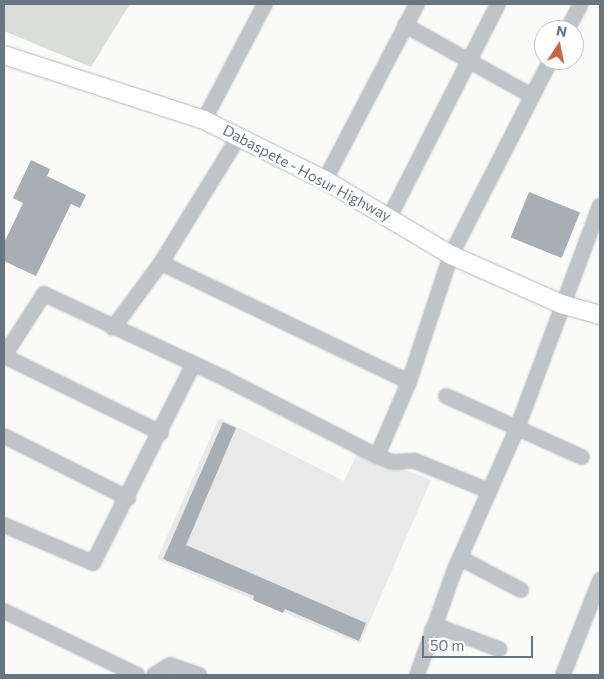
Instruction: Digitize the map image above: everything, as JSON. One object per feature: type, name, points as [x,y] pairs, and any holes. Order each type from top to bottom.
[{"type":"main road","name":"Dabaspete - Hosur Highway","points":[[4,55],[204,120],[326,180],[390,216],[451,255],[561,304],[600,315]]},
{"type":"street","points":[[326,180],[405,25],[418,4]]},
{"type":"street","points":[[390,216],[467,59],[498,4]]},
{"type":"street","points":[[573,20],[582,4]]},
{"type":"street","points":[[204,120],[260,5]]},
{"type":"street","points":[[405,25],[532,96]]},
{"type":"street","points":[[377,456],[409,382],[451,255],[546,70]]},
{"type":"street","points":[[112,328],[161,262],[239,136]]},
{"type":"street","points":[[416,675],[460,558],[518,426],[561,304],[600,206]]},
{"type":"street","points":[[161,262],[409,382]]},
{"type":"street","points":[[161,433],[4,356],[44,294],[377,456],[393,462],[415,461],[489,491]]},
{"type":"street","points":[[4,525],[93,563],[161,433],[193,365]]},
{"type":"street","points":[[446,396],[518,426],[582,457]]},
{"type":"street","points":[[4,436],[128,498]]},
{"type":"street","points":[[460,558],[521,590]]},
{"type":"street","points":[[563,675],[600,580]]},
{"type":"street","points":[[4,611],[137,675]]},
{"type":"street","points":[[432,630],[445,629],[499,649]]},
{"type":"street","points":[[154,675],[170,665],[198,675]]},
{"type":"shaded area","points":[[4,4],[130,4],[91,67],[4,31]]},
{"type":"shaded area","points":[[219,418],[344,481],[358,452],[431,480],[360,644],[157,559]]},
{"type":"building","points":[[31,160],[50,169],[47,176],[86,195],[80,208],[71,204],[36,276],[4,261],[4,243],[23,203],[13,198]]},
{"type":"building","points":[[529,192],[580,213],[562,258],[511,237]]},
{"type":"building","points":[[223,422],[236,428],[186,545],[366,623],[359,641],[285,609],[283,613],[253,600],[254,596],[163,559]]}]
